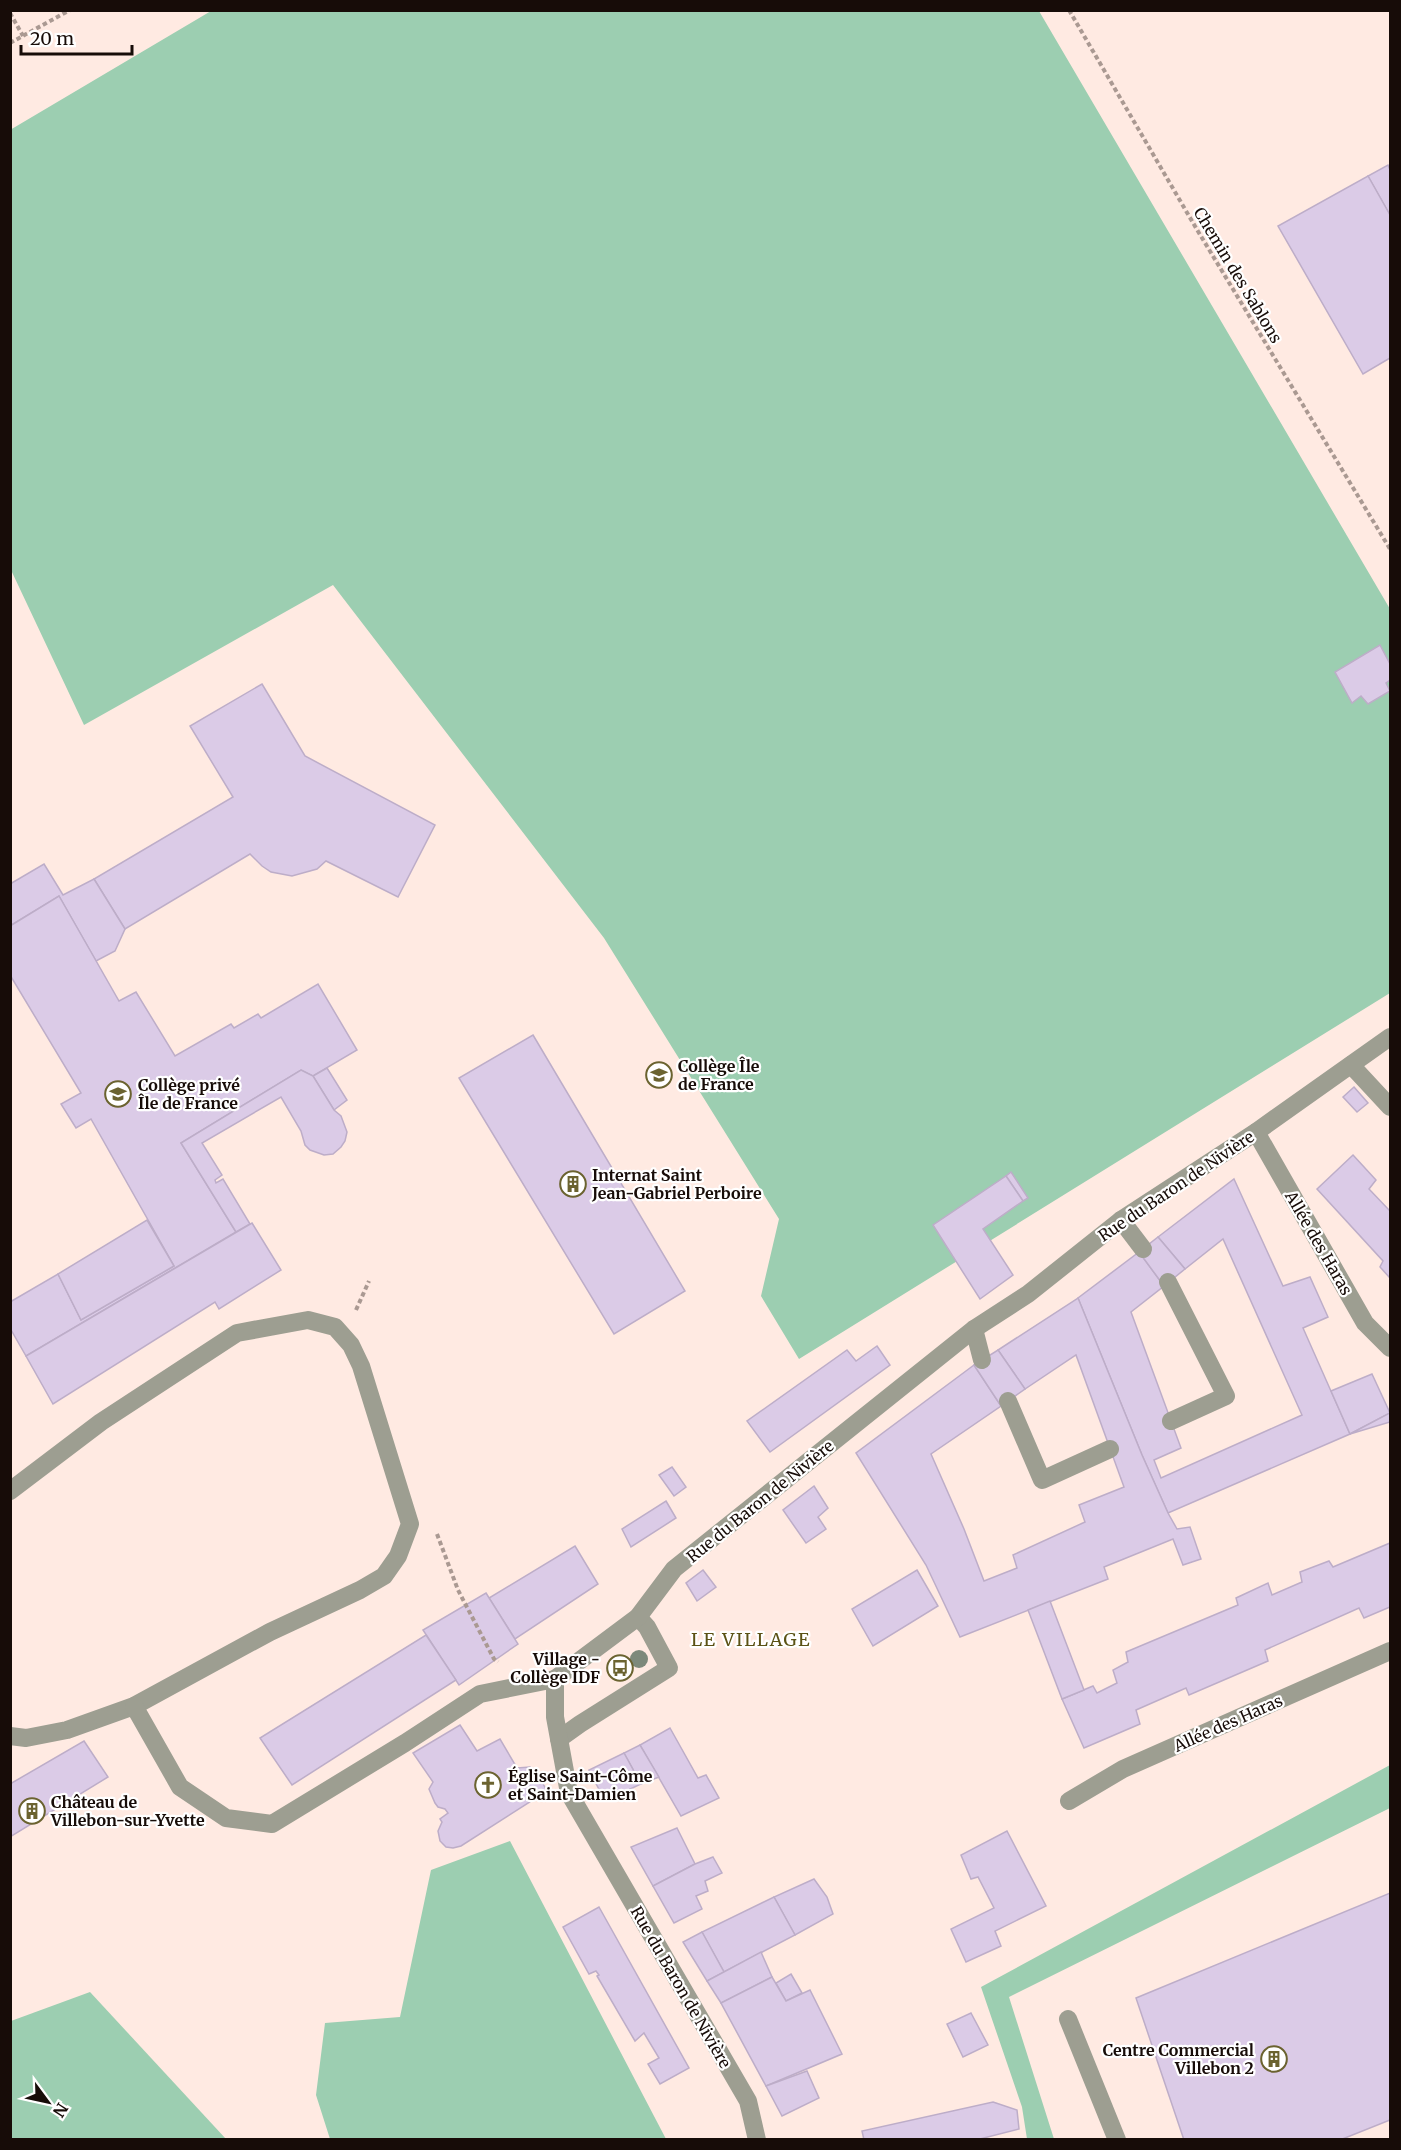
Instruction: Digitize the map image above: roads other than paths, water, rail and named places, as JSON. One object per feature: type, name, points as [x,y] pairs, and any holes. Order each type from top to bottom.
[{"type":"street","name":"Rue du Baron de Nivière","points":[[757,2139],[748,2101],[569,1793],[555,1717],[555,1680],[638,1617],[674,1569],[974,1329],[1028,1294],[1121,1220],[1256,1132],[1390,1037]]},
{"type":"street","points":[[1351,1065],[1390,1107]]},
{"type":"street","name":"Allée des Haras","points":[[1256,1132],[1365,1323],[1390,1348]]},
{"type":"street","points":[[1121,1220],[1143,1249]]},
{"type":"street","points":[[1168,1282],[1226,1396],[1171,1421]]},
{"type":"street","points":[[10,1491],[101,1422],[237,1333],[308,1320],[335,1327],[351,1345],[361,1366],[410,1524],[398,1556],[384,1576],[360,1590],[270,1632],[134,1706],[68,1730],[26,1738],[10,1736]]},
{"type":"street","points":[[974,1329],[982,1360]]},
{"type":"street","points":[[1008,1401],[1042,1480],[1110,1449]]},
{"type":"street","points":[[559,1739],[669,1668],[647,1627],[638,1617]]},
{"type":"street","name":"Allée des Haras","points":[[1069,1802],[1123,1769],[1390,1651]]},
{"type":"street","points":[[134,1706],[180,1787],[226,1818],[272,1824],[405,1743],[480,1694],[555,1680]]},
{"type":"street","points":[[1068,2019],[1117,2139]]},
{"type":"place","name":"Collège Île de France","points":[[659,1075]]},
{"type":"place","name":"Collège privé Île de France","points":[[118,1094]]},
{"type":"place","name":"Internat Saint Jean-Gabriel Perboire","points":[[573,1184]]},
{"type":"place","name":"Village - Collège IDF","points":[[620,1668]]},
{"type":"place","name":"Église Saint-Côme et Saint-Damien","points":[[488,1785]]},
{"type":"place","name":"Château de Villebon-sur-Yvette","points":[[32,1811]]},
{"type":"place","name":"Centre Commercial Villebon 2","points":[[1274,2059]]},
{"type":"district","name":"LE VILLAGE","points":[[751,1639]]}]
